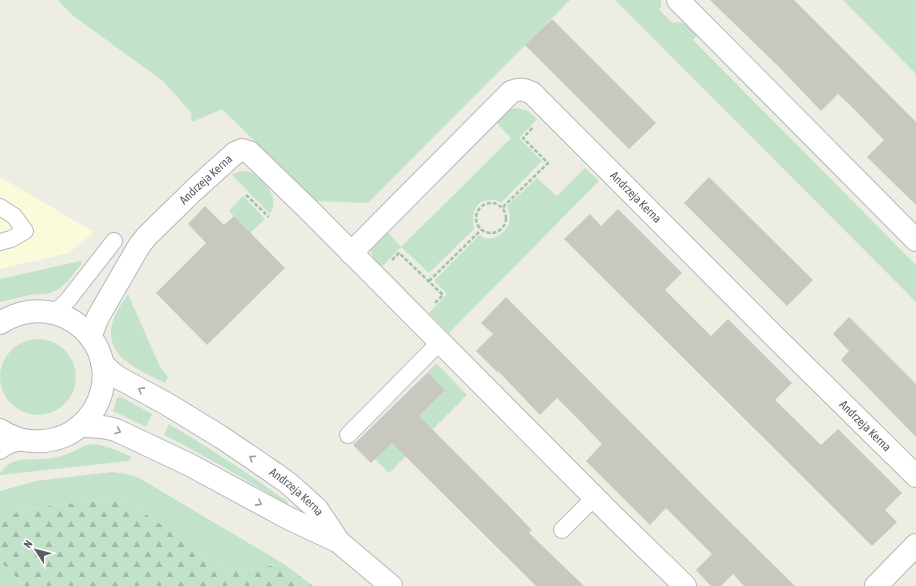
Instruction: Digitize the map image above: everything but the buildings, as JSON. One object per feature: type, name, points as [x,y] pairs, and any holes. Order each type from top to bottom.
[{"type":"street","points":[[678,0],[916,240]]},
{"type":"street","name":"Andrzeja Kerna","points":[[351,253],[511,92],[518,89],[526,90],[532,93],[550,110],[774,336],[916,476]]},
{"type":"street","name":"Andrzeja Kerna","points":[[90,337],[98,317],[139,246],[147,236],[194,190],[235,153],[242,150],[248,152],[307,208],[684,586]]},
{"type":"street","name":"Andrzeja Kerna","points":[[0,323],[12,316],[25,312],[39,311],[59,314],[73,321],[90,337],[99,354],[103,372],[99,400],[87,420],[71,433],[50,441],[38,442],[16,438],[0,430]]},
{"type":"street","name":"Andrzeja Kerna","points":[[102,363],[119,378],[167,404],[221,437],[288,483],[317,510],[339,542]]},
{"type":"street","name":"Andrzeja Kerna","points":[[80,426],[107,427],[116,430],[190,465],[288,518],[339,542],[391,586]]},
{"type":"street","points":[[876,586],[916,545]]},
{"type":"lane","points":[[0,207],[14,216],[25,231],[11,239],[0,242]]},
{"type":"lane","points":[[52,313],[68,300],[114,241]]},
{"type":"lane","points":[[348,435],[440,342]]},
{"type":"lane","points":[[0,451],[15,443],[27,441]]},
{"type":"lane","points":[[562,530],[595,497]]},
{"type":"path","points":[[503,208],[548,163],[523,138],[550,110]]},
{"type":"path","points":[[246,195],[269,217]]},
{"type":"path","points":[[493,202],[499,204],[503,208],[507,217],[500,231],[490,234],[481,230],[477,226],[476,216],[479,207],[483,204],[493,202]]},
{"type":"path","points":[[429,281],[481,230]]},
{"type":"shaded area","points":[[0,177],[94,232],[69,253],[0,269]]},
{"type":"green space","points":[[58,0],[570,0],[368,203],[316,201],[222,109],[192,122],[191,112],[163,81],[72,15]]},
{"type":"green space","points":[[615,0],[661,0],[661,7],[659,10],[673,23],[684,23],[700,33],[693,40],[916,265],[916,302]]},
{"type":"green space","points":[[843,0],[916,0],[916,74]]},
{"type":"green space","points":[[517,108],[528,111],[537,119],[519,138],[542,161],[501,203],[491,200],[480,203],[473,214],[474,229],[429,273],[401,247],[511,138],[495,121],[507,111]]},
{"type":"green space","points":[[585,168],[599,181],[449,333],[429,313],[447,294],[434,281],[479,235],[485,238],[493,238],[505,231],[510,219],[507,206],[537,178],[557,196]]},
{"type":"green space","points":[[240,171],[253,174],[264,183],[270,191],[273,198],[273,208],[270,214],[232,175]]},
{"type":"green space","points":[[243,196],[265,219],[250,233],[229,211]]},
{"type":"green space","points":[[385,229],[401,247],[381,268],[373,258],[371,252],[371,245]]},
{"type":"green space","points":[[80,261],[82,263],[67,282],[59,289],[51,293],[30,295],[0,302],[0,279]]},
{"type":"green space","points":[[128,294],[160,367],[168,377],[165,383],[126,361],[118,353],[113,344],[111,333],[113,321]]},
{"type":"green space","points":[[38,339],[53,342],[65,350],[73,362],[76,377],[73,392],[65,404],[53,412],[38,415],[23,412],[11,404],[3,392],[0,377],[3,362],[11,350],[23,342]]},
{"type":"green space","points":[[436,363],[467,395],[389,473],[375,459],[445,390],[428,372]]},
{"type":"green space","points":[[121,397],[152,414],[146,427],[113,411],[117,398]]},
{"type":"green space","points":[[169,424],[244,471],[288,502],[288,504],[285,504],[225,468],[164,435]]},
{"type":"green space","points":[[92,444],[108,447],[132,457],[129,461],[0,475],[0,473],[10,463],[22,460],[58,457]]},
{"type":"green space","points":[[112,472],[127,474],[139,478],[284,564],[229,572],[121,497],[20,510],[0,523],[0,491],[36,481]]},
{"type":"green space","points":[[121,497],[229,572],[284,564],[313,586],[25,586],[0,561],[0,523],[20,510]]},
{"type":"green space","points":[[0,561],[25,586],[0,586]]}]
